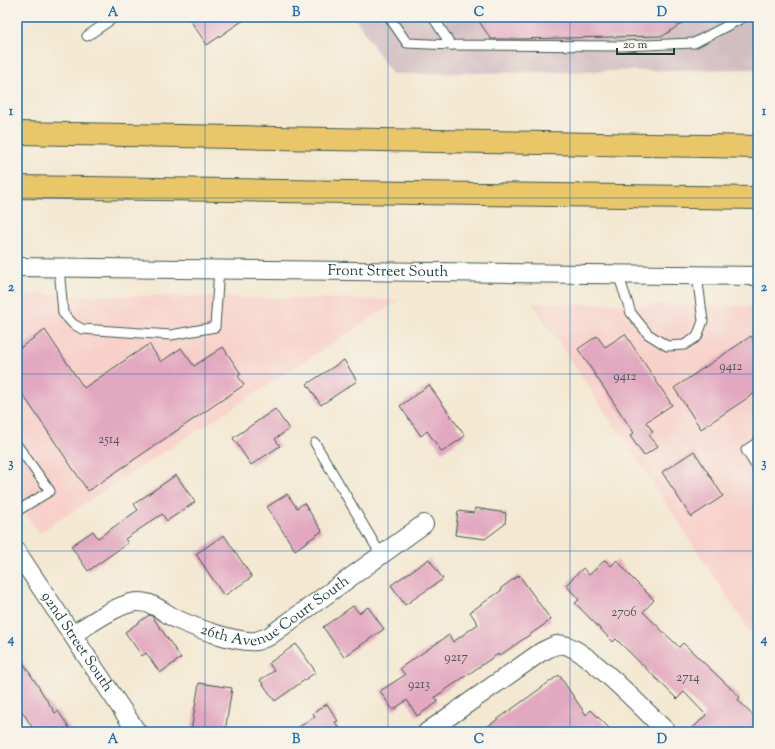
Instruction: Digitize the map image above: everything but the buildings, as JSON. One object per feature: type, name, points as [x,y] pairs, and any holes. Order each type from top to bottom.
[{"type":"highway","points":[[17,133],[758,147]]},
{"type":"highway","points":[[17,188],[758,198]]},
{"type":"street","name":"Front Street South","points":[[17,267],[758,276]]},
{"type":"street","name":"26th Avenue Court South","points":[[73,634],[114,610],[137,602],[150,604],[174,617],[202,629],[234,639],[256,641],[268,637],[424,524]]},
{"type":"street","name":"92nd Street South","points":[[17,552],[137,732]]},
{"type":"street","points":[[427,732],[541,652],[556,645],[564,645],[573,648],[592,661],[667,732]]},
{"type":"lane","points":[[87,36],[115,17]]},
{"type":"lane","points":[[389,17],[407,43],[451,45],[622,46],[694,43],[744,17]]},
{"type":"lane","points":[[433,17],[451,45]]},
{"type":"lane","points":[[59,267],[63,313],[73,324],[82,329],[171,335],[215,328],[219,269]]},
{"type":"lane","points":[[618,274],[631,313],[648,334],[667,346],[684,345],[697,337],[703,321],[697,275]]},
{"type":"lane","points":[[758,442],[746,450],[758,468]]},
{"type":"lane","points":[[314,443],[381,555]]},
{"type":"lane","points":[[17,445],[50,491],[17,511]]},
{"type":"shaded area","points":[[354,17],[758,17],[758,69],[392,74]]},
{"type":"shaded area","points":[[17,294],[399,300],[39,533],[17,502]]},
{"type":"shaded area","points":[[532,303],[758,306],[758,644],[655,486]]}]
